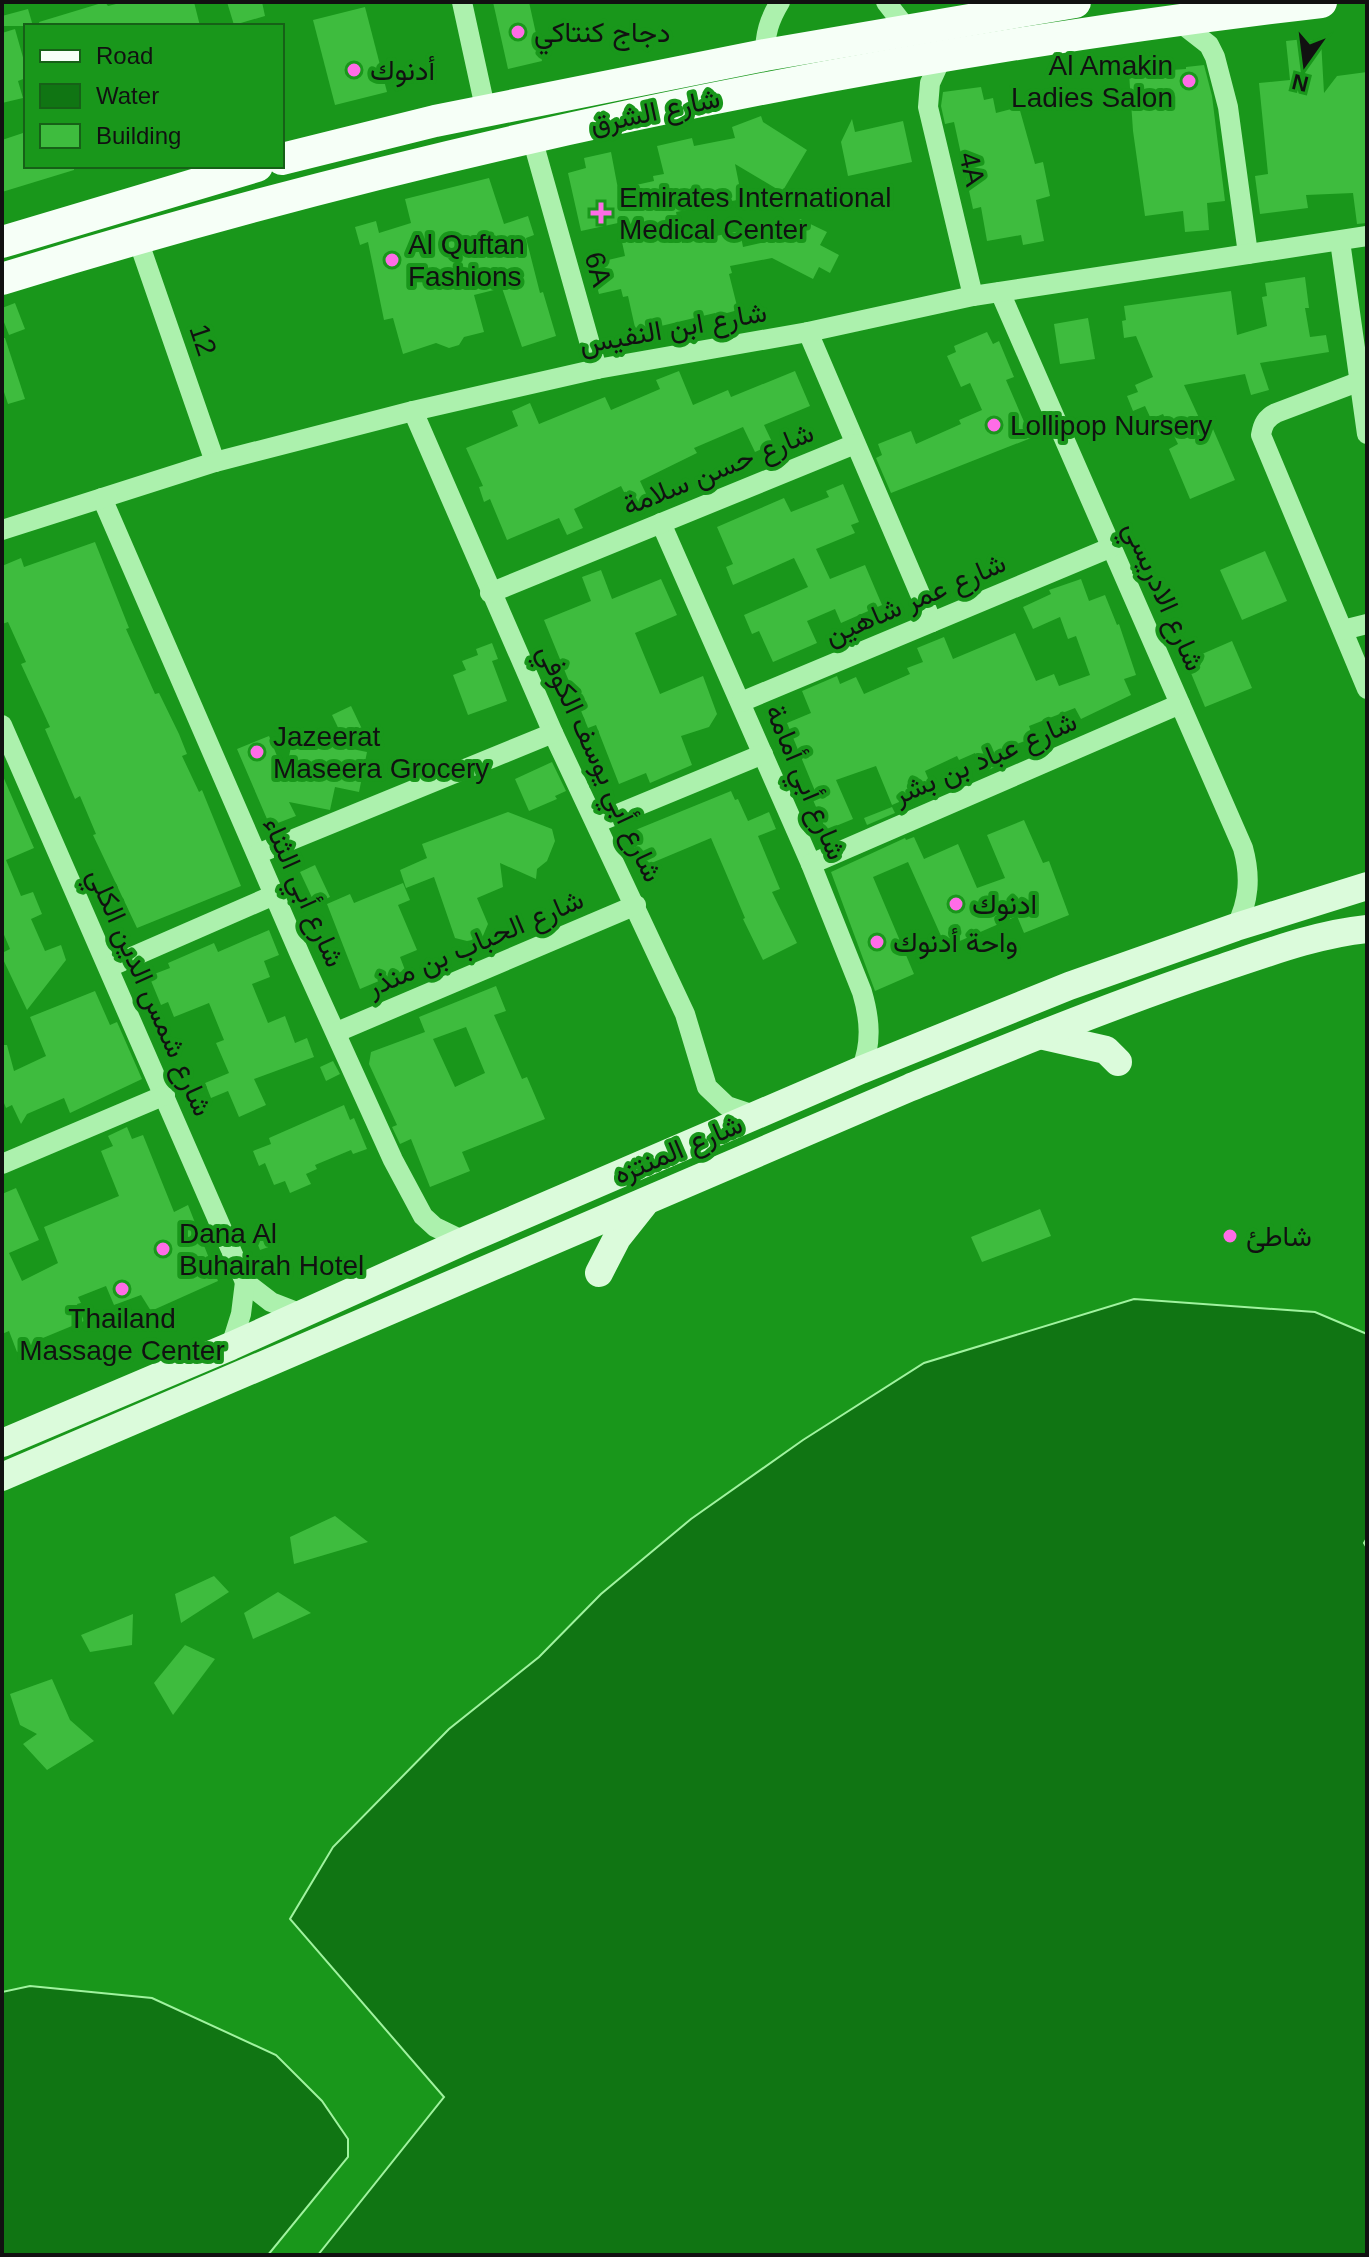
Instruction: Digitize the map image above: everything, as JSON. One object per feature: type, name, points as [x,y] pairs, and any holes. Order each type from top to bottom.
[{"type":"main road","name":"شارع الشرق","points":[[284,159],[435,121],[1007,7],[1075,2]]},
{"type":"main road","name":"شارع الشرق","points":[[2,279],[137,237],[363,175],[679,104],[942,57],[1177,20],[1321,2]]},
{"type":"main road","points":[[2,242],[250,168]]},
{"type":"main road","name":"شارع المنتزه","points":[[2,1443],[861,1070],[1069,986],[1236,927],[1367,886]]},
{"type":"main road","name":"شارع المنتزه","points":[[2,1477],[1040,1035],[1169,985],[1362,927]]},
{"type":"main road","points":[[1040,1035],[1106,1050],[1118,1062]]},
{"type":"main road","points":[[599,1273],[617,1238],[646,1202]]},
{"type":"main road","points":[[2,1456],[19,1447],[29,1433]]},
{"type":"street","points":[[462,2],[486,112]]},
{"type":"street","points":[[765,55],[765,36],[770,18],[780,2]]},
{"type":"street","points":[[886,2],[907,29]]},
{"type":"street","points":[[1177,20],[1209,45],[1215,57],[1228,107],[1248,254]]},
{"type":"street","name":"4A","points":[[942,57],[930,83],[928,107],[973,296]]},
{"type":"street","name":"6A","points":[[532,138],[597,369]]},
{"type":"street","name":"شارع ابن النفيس","points":[[2,530],[215,462],[413,411],[597,369],[808,332],[973,296],[1367,236]]},
{"type":"street","name":"12","points":[[137,237],[215,462]]},
{"type":"street","points":[[1340,241],[1367,434]]},
{"type":"street","name":"شارع الادريسي","points":[[1000,292],[1243,848],[1249,881],[1243,913],[1236,927]]},
{"type":"street","name":"شارع حسن سلامة","points":[[490,593],[855,444],[808,332]]},
{"type":"street","points":[[1358,382],[1276,413],[1262,426],[1261,435],[1367,689]]},
{"type":"street","name":"شارع أبي يوسف الكوفي","points":[[413,411],[553,733],[685,1014],[707,1087],[727,1106],[757,1116]]},
{"type":"street","points":[[855,444],[932,622]]},
{"type":"street","name":"شارع أبي الثناء","points":[[102,498],[393,1160],[414,1202],[435,1227],[464,1241]]},
{"type":"street","name":"شارع أبي أمامة","points":[[661,523],[811,864],[867,1008],[869,1040],[861,1070]]},
{"type":"street","name":"شارع عمر شاهين","points":[[741,702],[1112,547]]},
{"type":"street","points":[[1343,630],[1367,624]]},
{"type":"street","name":"شارع عباد بن بشر","points":[[811,864],[1180,704]]},
{"type":"street","name":"شارع شمس الدين الكلي","points":[[3,730],[245,1282]]},
{"type":"street","points":[[257,854],[553,733]]},
{"type":"street","points":[[596,823],[763,754]]},
{"type":"street","points":[[109,967],[274,895]]},
{"type":"street","name":"شارع الحباب بن منذر","points":[[337,1032],[636,905]]},
{"type":"street","points":[[2,1164],[165,1095]]},
{"type":"street","points":[[245,1282],[271,1302],[302,1314]]},
{"type":"street","points":[[231,1346],[241,1314],[245,1282]]},
{"type":"water","points":[[1134,1299],[1315,1312],[1367,1334],[1367,1538],[1364,1543],[1367,1548],[1367,2255],[318,2255],[444,2097],[290,1919],[333,1847],[449,1729],[539,1657],[601,1594],[691,1519],[803,1440],[924,1363]]},
{"type":"water","points":[[30,1986],[152,1998],[276,2055],[322,2101],[348,2139],[348,2157],[268,2255],[2,2255],[2,1992]]},
{"type":"building","points":[[105,2],[108,6],[124,2],[194,2],[200,24],[40,24]]},
{"type":"building","points":[[227,2],[262,2],[265,16],[234,24]]},
{"type":"building","name":"دجاج كنتاكي","points":[[493,2],[529,2],[542,61],[508,69]]},
{"type":"building","name":"أدنوك","points":[[365,7],[387,92],[335,105],[313,20]]},
{"type":"building","points":[[28,9],[32,24],[2,26],[2,16]]},
{"type":"building","points":[[15,29],[24,61],[24,79],[18,81],[23,98],[2,103],[2,33]]},
{"type":"building","points":[[1321,40],[1324,93],[1337,76],[1367,72],[1367,223],[1357,224],[1353,193],[1306,195],[1308,208],[1260,214],[1255,176],[1268,174],[1259,83],[1290,80],[1286,41]]},
{"type":"building","points":[[1204,65],[1212,96],[1225,201],[1207,203],[1209,230],[1185,232],[1183,211],[1145,216],[1133,131],[1129,73]]},
{"type":"building","points":[[981,87],[984,100],[993,98],[996,113],[1019,107],[1035,164],[1043,162],[1050,196],[1036,200],[1044,241],[1023,245],[1021,235],[987,241],[981,207],[973,209],[954,122],[945,124],[941,106],[943,92]]},
{"type":"building","points":[[761,116],[763,122],[807,150],[782,192],[735,164],[742,199],[676,212],[682,243],[740,231],[743,247],[769,241],[778,225],[793,233],[800,219],[827,232],[820,245],[839,255],[830,273],[819,267],[813,279],[772,258],[730,266],[732,273],[729,274],[738,310],[636,332],[628,296],[623,297],[621,289],[599,294],[591,264],[625,256],[618,223],[581,231],[568,173],[586,168],[584,158],[611,152],[618,189],[654,181],[653,176],[664,174],[657,146],[692,138],[694,146],[735,138],[732,127]]},
{"type":"building","points":[[852,119],[855,132],[903,121],[912,162],[848,176],[841,142]]},
{"type":"building","points":[[24,133],[24,168],[74,170],[2,192],[2,140]]},
{"type":"building","points":[[489,178],[504,224],[528,216],[534,235],[526,238],[540,293],[543,292],[556,336],[522,347],[502,288],[474,295],[484,332],[464,337],[459,345],[449,348],[436,343],[403,354],[393,318],[384,320],[368,242],[360,245],[355,227],[376,221],[379,233],[411,223],[405,199]]},
{"type":"building","points":[[1305,277],[1309,308],[1305,308],[1310,337],[1326,335],[1329,352],[1260,363],[1269,390],[1251,395],[1245,374],[1184,385],[1206,433],[1213,429],[1235,480],[1190,499],[1169,449],[1178,444],[1163,414],[1151,419],[1145,406],[1133,411],[1127,396],[1138,392],[1135,385],[1153,377],[1136,336],[1124,338],[1124,306],[1231,291],[1237,335],[1267,326],[1262,297],[1267,296],[1265,283]]},
{"type":"building","points":[[15,303],[25,329],[9,335],[2,308]]},
{"type":"building","points":[[1088,318],[1095,359],[1060,364],[1054,324]]},
{"type":"building","points":[[987,332],[993,344],[999,341],[1014,377],[1006,380],[1031,438],[891,493],[876,458],[882,455],[878,444],[911,431],[916,444],[961,424],[959,420],[982,410],[970,383],[961,387],[947,356],[956,352],[954,346]]},
{"type":"building","points":[[2,338],[5,338],[25,399],[8,404],[2,386]]},
{"type":"building","points":[[679,371],[693,405],[728,390],[731,397],[795,371],[810,406],[764,425],[773,444],[755,452],[743,427],[694,448],[697,453],[640,481],[648,498],[631,506],[621,486],[574,509],[583,528],[567,535],[559,518],[507,540],[490,499],[484,502],[479,487],[483,486],[466,448],[518,426],[512,411],[530,403],[539,424],[605,397],[611,410],[660,389],[656,380]]},
{"type":"building","points":[[843,484],[859,522],[851,525],[855,533],[816,549],[830,579],[865,565],[882,605],[841,623],[835,609],[807,621],[817,643],[773,662],[759,631],[752,634],[744,615],[808,587],[794,558],[733,585],[726,567],[733,564],[717,527],[784,498],[791,512],[829,497],[826,491]]},
{"type":"building","points":[[95,542],[129,628],[126,629],[155,694],[159,693],[179,734],[187,754],[182,756],[199,792],[202,790],[241,886],[137,928],[93,835],[96,834],[80,796],[75,799],[45,729],[50,727],[21,664],[26,662],[8,622],[2,624],[2,566],[21,558],[24,567]]},
{"type":"building","points":[[1265,551],[1287,601],[1242,620],[1220,570]]},
{"type":"building","points":[[601,570],[612,599],[661,579],[677,615],[635,633],[660,694],[703,676],[717,714],[709,727],[681,736],[692,765],[650,783],[646,773],[619,784],[596,725],[588,728],[544,620],[591,601],[582,577]]},
{"type":"building","points":[[1081,579],[1089,601],[1105,595],[1119,624],[1136,675],[1124,679],[1131,695],[1081,719],[1075,708],[1029,726],[1033,738],[995,752],[1001,764],[984,772],[975,753],[959,760],[957,756],[925,771],[932,788],[892,805],[876,766],[836,780],[853,819],[826,830],[810,793],[815,791],[787,723],[811,713],[802,691],[837,676],[840,684],[856,677],[864,694],[910,674],[907,668],[923,662],[917,648],[944,637],[953,659],[1015,633],[1036,681],[1054,674],[1059,686],[1090,675],[1076,636],[1068,639],[1060,617],[1033,629],[1023,607],[1051,594],[1049,590]]},
{"type":"building","points":[[1232,641],[1252,688],[1205,707],[1186,661]]},
{"type":"building","points":[[492,643],[498,659],[492,661],[507,701],[468,715],[453,675],[466,670],[462,661],[478,655],[476,649]]},
{"type":"building","points":[[351,706],[362,729],[343,738],[332,715]]},
{"type":"building","points":[[269,736],[285,776],[293,737],[367,752],[359,792],[335,787],[330,810],[289,802],[296,816],[270,826],[237,749]]},
{"type":"building","points":[[552,762],[566,791],[555,796],[557,799],[529,811],[515,779]]},
{"type":"building","points":[[2,774],[34,848],[6,860],[21,896],[33,892],[42,914],[31,919],[45,951],[61,945],[66,960],[27,1010],[2,957],[2,953],[10,949],[2,930]]},
{"type":"building","points":[[731,791],[748,821],[769,812],[776,829],[758,836],[780,889],[772,892],[797,943],[763,960],[711,838],[642,867],[628,833]]},
{"type":"building","points":[[892,807],[895,813],[867,825],[864,818]]},
{"type":"building","points":[[508,812],[552,829],[555,841],[547,861],[537,869],[536,879],[500,863],[503,887],[477,898],[488,924],[482,938],[467,941],[455,938],[434,877],[406,888],[400,870],[427,858],[422,844]]},
{"type":"building","points":[[1024,820],[1043,863],[1049,861],[1069,915],[1024,933],[1017,916],[946,947],[908,862],[873,877],[914,974],[875,991],[831,872],[905,838],[914,837],[924,859],[958,844],[977,888],[1005,878],[987,835]]},
{"type":"building","points":[[315,865],[330,897],[315,904],[300,872]]},
{"type":"building","points":[[403,883],[410,900],[398,905],[417,950],[400,957],[405,970],[360,989],[327,904],[350,894],[354,903]]},
{"type":"building","points":[[269,930],[279,955],[264,961],[270,977],[252,984],[268,1023],[285,1016],[295,1043],[307,1038],[314,1057],[254,1079],[266,1105],[239,1117],[228,1091],[211,1098],[205,1083],[229,1073],[216,1043],[224,1040],[209,1003],[174,1017],[168,1002],[161,1005],[149,976],[170,968],[168,963],[214,943],[218,952]]},
{"type":"building","points":[[496,986],[506,1011],[494,1015],[522,1079],[527,1077],[545,1119],[462,1152],[470,1171],[430,1187],[411,1139],[400,1144],[392,1127],[397,1125],[369,1064],[371,1052],[425,1032],[419,1017]],"holes":[[[466,1027],[485,1073],[455,1087],[433,1039]]]},
{"type":"building","points":[[95,991],[110,1025],[117,1022],[142,1079],[70,1113],[64,1098],[27,1114],[21,1124],[12,1105],[6,1108],[2,1098],[2,1045],[7,1045],[14,1071],[46,1056],[30,1017]]},
{"type":"building","points":[[333,1061],[340,1074],[326,1081],[320,1067]]},
{"type":"building","points":[[344,1105],[350,1120],[354,1118],[367,1149],[353,1154],[351,1150],[315,1165],[317,1169],[306,1174],[311,1184],[290,1193],[285,1181],[274,1185],[265,1163],[259,1166],[253,1151],[271,1144],[269,1138]]},
{"type":"building","points":[[127,1127],[132,1139],[143,1135],[174,1212],[188,1205],[218,1281],[151,1311],[141,1295],[114,1305],[106,1286],[78,1297],[81,1303],[77,1304],[84,1321],[17,1352],[9,1331],[2,1334],[2,1194],[16,1188],[39,1240],[9,1253],[22,1281],[58,1263],[44,1227],[119,1196],[101,1151],[113,1146],[108,1136]]},
{"type":"building","points":[[1040,1209],[1051,1236],[982,1262],[971,1237]]},
{"type":"building","points":[[270,1229],[277,1244],[260,1250],[254,1235]]},
{"type":"building","points":[[335,1516],[368,1542],[294,1564],[290,1537]]},
{"type":"building","points":[[214,1576],[229,1592],[181,1623],[175,1594]]},
{"type":"building","points":[[278,1592],[311,1613],[253,1639],[244,1613]]},
{"type":"building","points":[[133,1614],[132,1645],[90,1652],[81,1635]]},
{"type":"building","points":[[185,1645],[215,1659],[173,1715],[154,1683]]},
{"type":"building","points":[[52,1679],[70,1720],[94,1741],[47,1770],[23,1744],[37,1734],[20,1725],[10,1694]]},
{"type":"place","name":"دجاج كنتاكي","points":[[518,32]]},
{"type":"place","name":"أدنوك","points":[[354,70]]},
{"type":"place","name":"Al Amakin Ladies Salon","points":[[1189,81]]},
{"type":"place","name":"Emirates International Medical Center","points":[[601,213]]},
{"type":"place","name":"Al Quftan Fashions","points":[[392,260]]},
{"type":"place","name":"Lollipop Nursery","points":[[994,425]]},
{"type":"place","name":"Jazeerat Maseera Grocery","points":[[257,752]]},
{"type":"place","name":"ادنوك","points":[[956,904]]},
{"type":"place","name":"واحة أدنوك","points":[[877,942]]},
{"type":"place","name":"شاطئ","points":[[1230,1236]]},
{"type":"place","name":"Dana Al Buhairah Hotel","points":[[163,1249]]},
{"type":"place","name":"Thailand Massage Center","points":[[122,1289]]}]
